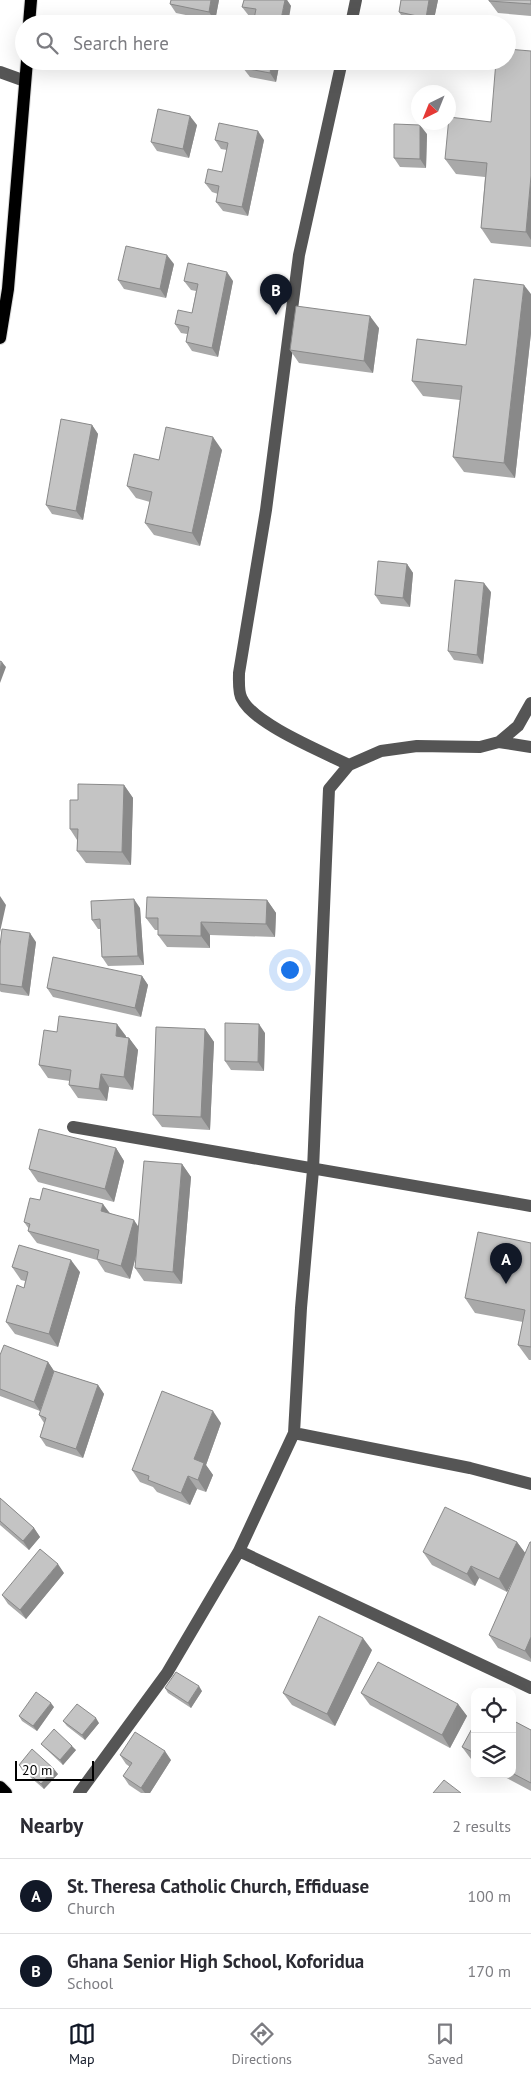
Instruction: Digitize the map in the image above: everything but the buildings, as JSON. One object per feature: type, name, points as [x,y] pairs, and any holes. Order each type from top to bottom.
[{"type":"main road","points":[[30,15],[31,0]]},
{"type":"main road","points":[[0,338],[8,289],[26,70]]},
{"type":"main road","points":[[0,1787],[6,1793]]},
{"type":"street","points":[[353,15],[356,0]]},
{"type":"street","points":[[340,70],[299,255],[266,510],[239,673],[241,698],[251,711],[275,728],[349,765]]},
{"type":"street","points":[[0,72],[25,81]]},
{"type":"street","points":[[499,742],[518,726],[531,703]]},
{"type":"street","points":[[79,1793],[167,1673],[239,1551],[294,1433],[301,1308],[314,1170],[329,789],[349,765],[381,751],[417,746],[462,748],[499,742],[531,748]]},
{"type":"street","points":[[73,1127],[531,1206]]},
{"type":"street","points":[[294,1433],[470,1468],[531,1484]]},
{"type":"street","points":[[239,1551],[531,1688]]},
{"type":"place","name":"Ghana Senior High School, Koforidua","points":[[276,315]]},
{"type":"place","name":"St. Theresa Catholic Church, Effiduase","points":[[506,1284]]}]
